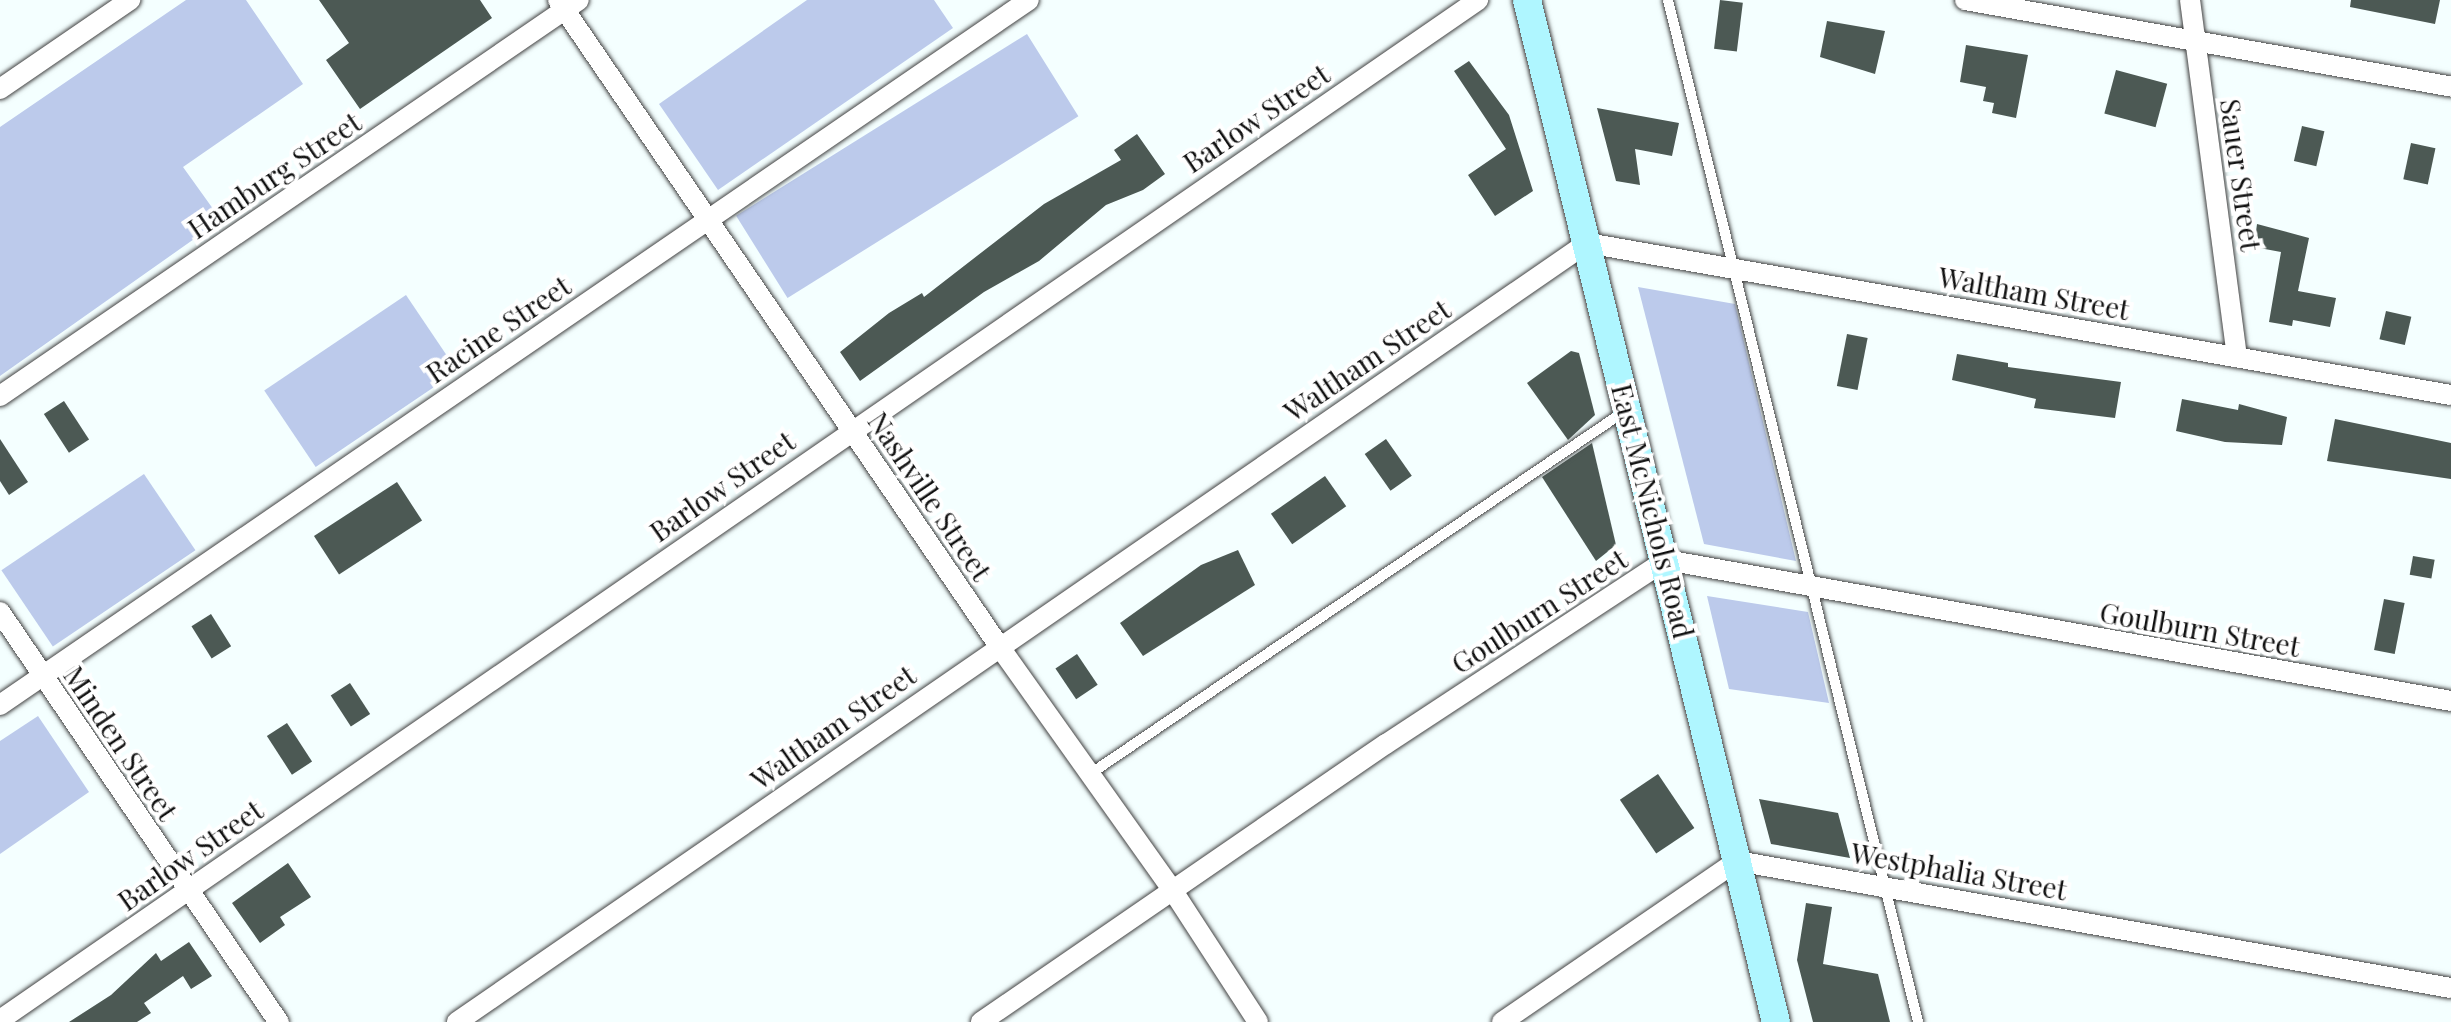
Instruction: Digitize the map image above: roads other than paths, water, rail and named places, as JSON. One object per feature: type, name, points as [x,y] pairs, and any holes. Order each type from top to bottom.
[{"type":"street","points":[[0,89],[130,0]]},
{"type":"street","name":"Racine Street","points":[[0,705],[1029,0]]},
{"type":"street","name":"Barlow Street","points":[[0,1020],[1478,0]]},
{"type":"street","name":"East McNichols Road","points":[[1527,0],[1666,560],[1776,1022]]},
{"type":"street","points":[[1965,0],[2451,87]]},
{"type":"street","name":"Sauer Street","points":[[2190,0],[2237,357]]},
{"type":"street","name":"Nashville Street","points":[[567,3],[851,430],[1173,891],[1258,1022]]},
{"type":"street","name":"Hamburg Street","points":[[0,396],[567,3]]},
{"type":"street","name":"Waltham Street","points":[[457,1022],[1587,243],[2451,395]]},
{"type":"street","name":"Goulburn Street","points":[[981,1022],[1666,560],[2451,701]]},
{"type":"street","name":"Minden Street","points":[[0,612],[187,892],[279,1022]]},
{"type":"street","points":[[1502,1022],[1737,861]]},
{"type":"street","name":"Westphalia Street","points":[[1737,861],[2451,988]]},
{"type":"lane","points":[[1668,0],[1918,1022]]},
{"type":"lane","points":[[1090,774],[1628,408]]}]
